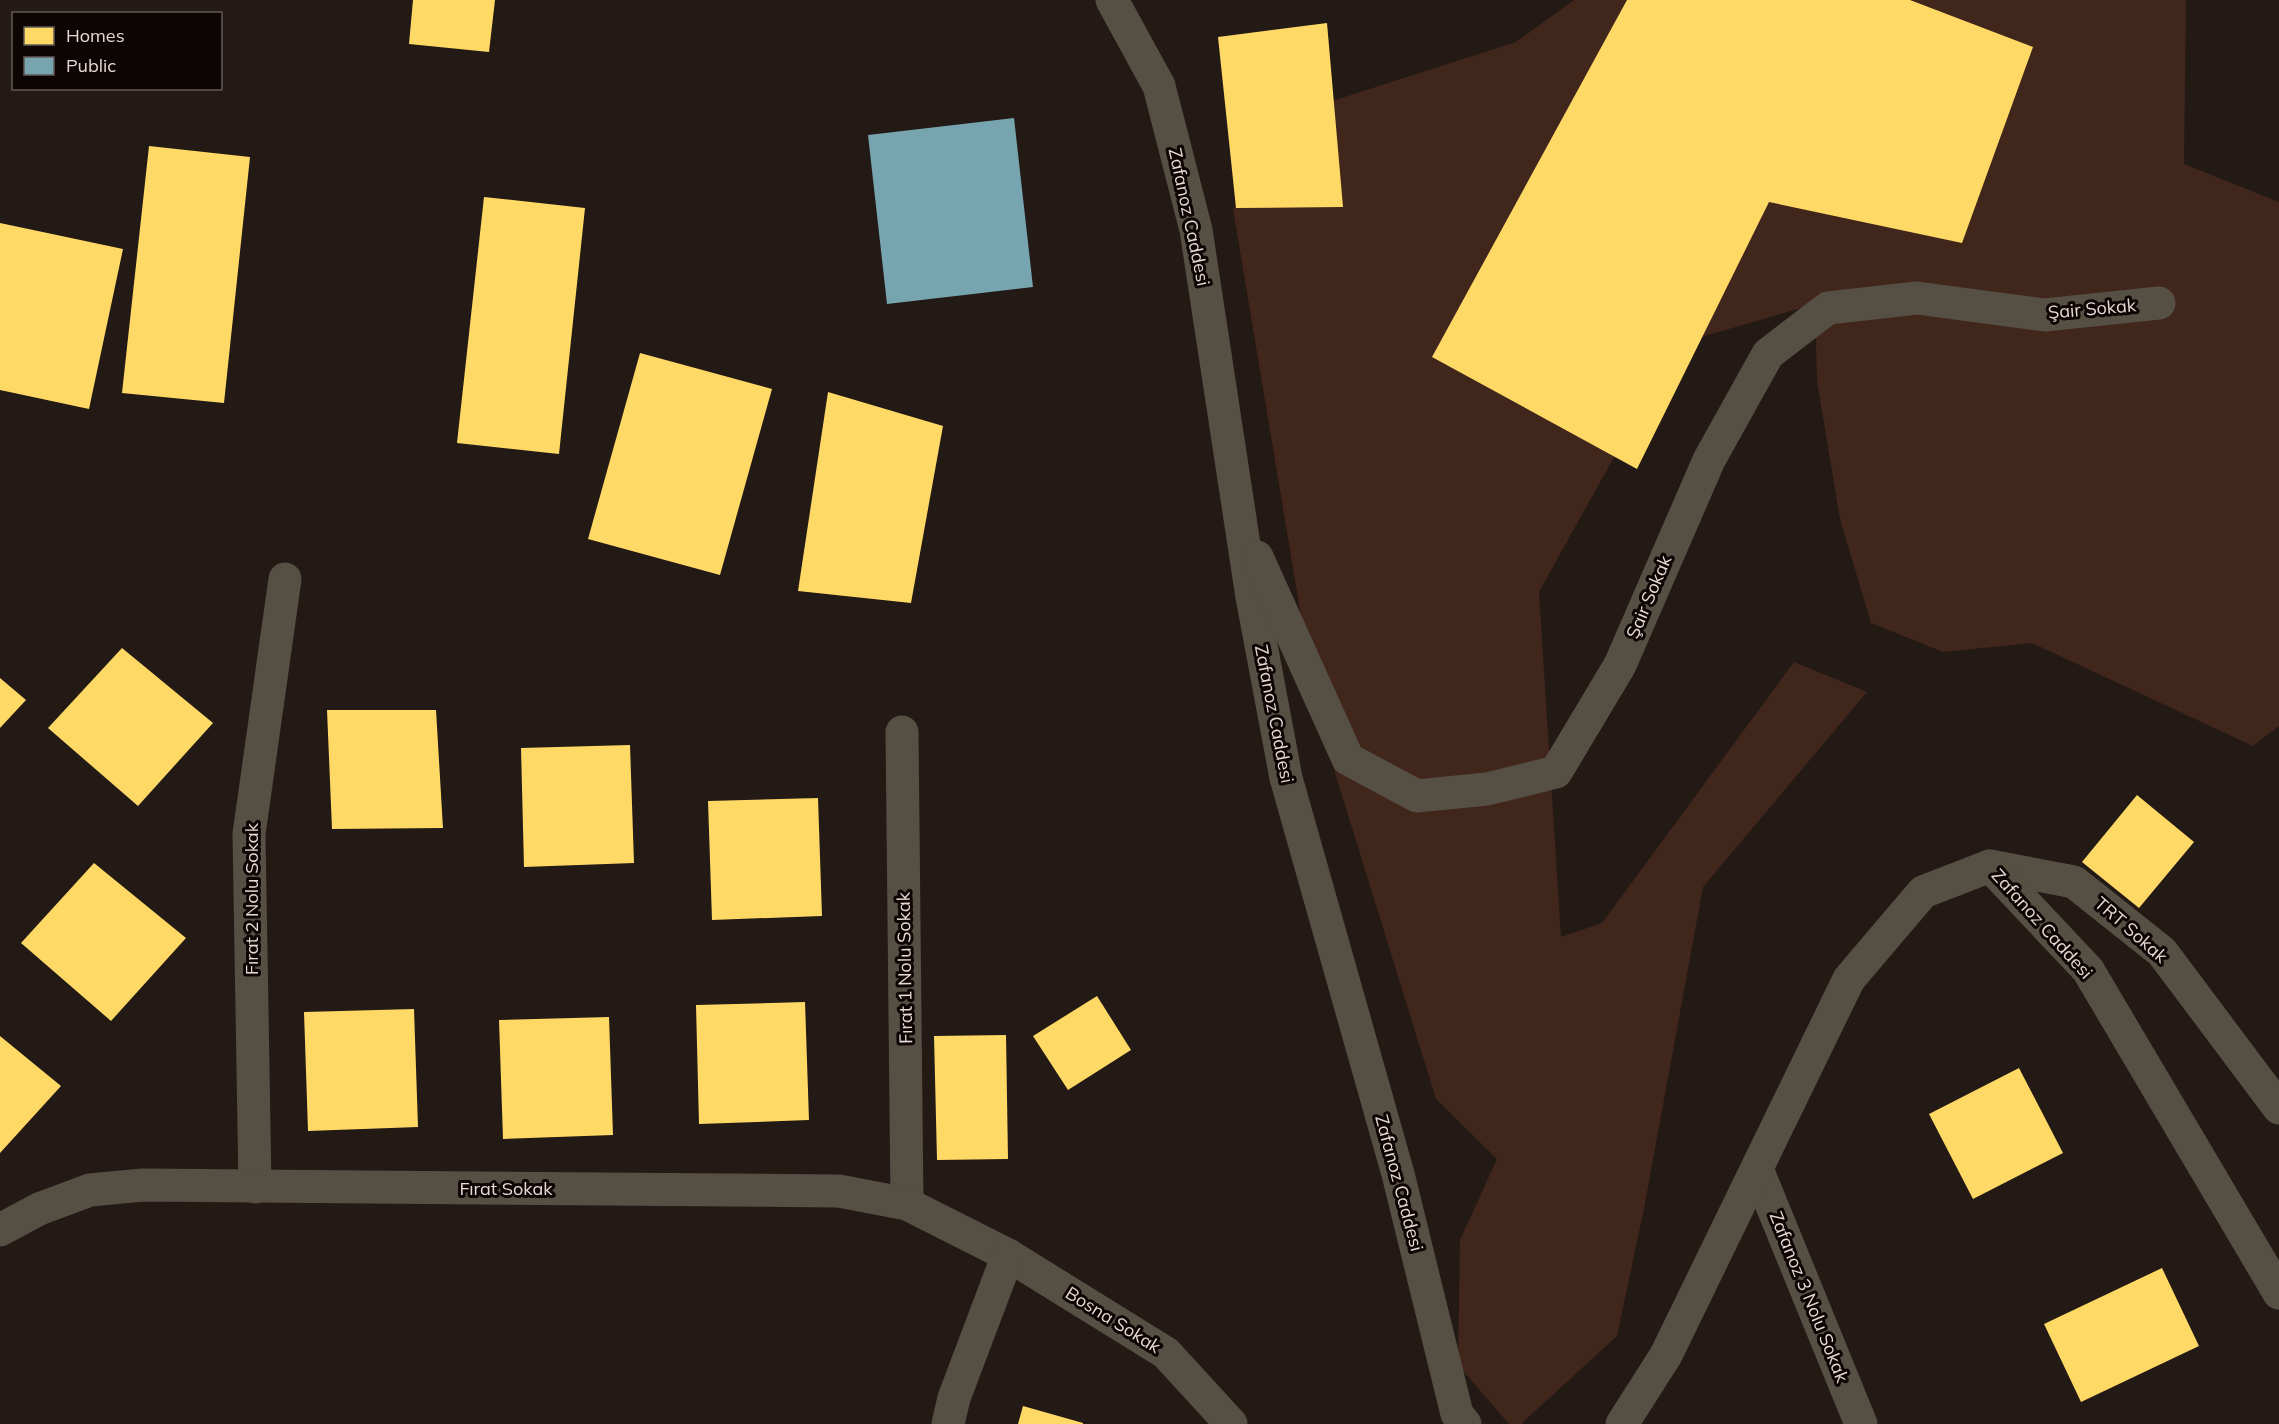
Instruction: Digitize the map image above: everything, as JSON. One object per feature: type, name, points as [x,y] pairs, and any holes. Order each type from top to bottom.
[{"type":"street","name":"Zafanoz Caddesi","points":[[1112,0],[1159,86],[1196,230],[1252,597],[1286,778],[1398,1174],[1457,1414],[1465,1424]]},
{"type":"street","name":"Şair Sokak","points":[[1240,520],[1348,759],[1417,796],[1487,789],[1556,772],[1620,665],[1708,460],[1768,354],[1828,308],[1917,298],[2045,315],[2159,303]]},
{"type":"street","name":"Fırat 2 Nolu Sokak","points":[[255,1186],[249,834],[285,579]]},
{"type":"street","name":"Fırat 1 Nolu Sokak","points":[[902,732],[907,1204]]},
{"type":"street","name":"Zafanoz Caddesi","points":[[1622,1424],[1666,1355],[1848,979],[1923,892],[1990,866],[2088,970],[2279,1293]]},
{"type":"street","name":"TRT Sokak","points":[[1990,866],[2074,882],[2162,952],[2279,1108]]},
{"type":"street","name":"Zafanoz 3 Nolu Sokak","points":[[1757,1169],[1861,1424]]},
{"type":"street","name":"Fırat Sokak","points":[[0,1230],[39,1209],[90,1190],[143,1185],[839,1191],[907,1204],[1008,1255]]},
{"type":"street","points":[[948,1424],[954,1398],[1008,1255]]},
{"type":"street","name":"Bosna Sokak","points":[[1008,1255],[1166,1353],[1231,1424]]},
{"type":"shaded area","points":[[1574,0],[2186,0],[2184,164],[2279,202],[2279,726],[2253,746],[2032,643],[1943,652],[1871,623],[1840,519],[1817,381],[1815,304],[1677,344],[1539,592],[1561,937],[1602,923],[1794,662],[1867,692],[1703,887],[1644,1209],[1617,1336],[1521,1424],[1509,1424],[1458,1365],[1460,1240],[1497,1159],[1436,1099],[1318,718],[1233,209],[1301,111],[1516,42]]},
{"type":"building: Homes","points":[[413,0],[495,0],[489,52],[409,44]]},
{"type":"building: Homes","points":[[1627,0],[1910,0],[2033,47],[1962,243],[1769,202],[1637,469],[1432,357]]},
{"type":"building: Homes","points":[[1327,23],[1343,207],[1236,208],[1218,37]]},
{"type":"building: Homes","points":[[149,146],[250,157],[224,403],[122,393]]},
{"type":"building: Homes","points":[[484,197],[585,208],[559,454],[457,443]]},
{"type":"building: Homes","points":[[0,223],[123,249],[89,409],[0,390]]},
{"type":"building: Homes","points":[[640,353],[772,389],[720,575],[588,539]]},
{"type":"building: Homes","points":[[828,392],[943,426],[911,603],[798,591]]},
{"type":"building: Homes","points":[[122,648],[213,723],[138,806],[48,728]]},
{"type":"building: Homes","points":[[0,678],[26,700],[0,728]]},
{"type":"building: Homes","points":[[327,710],[436,710],[443,828],[332,829]]},
{"type":"building: Homes","points":[[630,745],[634,863],[524,867],[521,748]]},
{"type":"building: Homes","points":[[2137,795],[2194,842],[2139,908],[2082,862]]},
{"type":"building: Homes","points":[[818,798],[822,916],[712,920],[708,801]]},
{"type":"building: Homes","points":[[94,863],[186,938],[111,1021],[21,943]]},
{"type":"building: Homes","points":[[1097,996],[1131,1050],[1068,1090],[1033,1036]]},
{"type":"building: Homes","points":[[805,1002],[809,1120],[699,1124],[696,1005]]},
{"type":"building: Homes","points":[[414,1009],[418,1127],[308,1131],[304,1012]]},
{"type":"building: Homes","points":[[609,1017],[613,1135],[503,1139],[499,1020]]},
{"type":"building: Homes","points":[[1006,1035],[1008,1159],[937,1160],[934,1036]]},
{"type":"building: Homes","points":[[0,1036],[61,1086],[0,1153]]},
{"type":"building: Homes","points":[[2019,1068],[2063,1153],[1973,1199],[1929,1114]]},
{"type":"building: Homes","points":[[2162,1268],[2199,1346],[2081,1402],[2044,1324]]},
{"type":"building: Homes","points":[[1023,1406],[1083,1423],[1083,1424],[1018,1424]]},
{"type":"building: Public","points":[[1014,118],[1033,287],[887,304],[868,135]]}]
